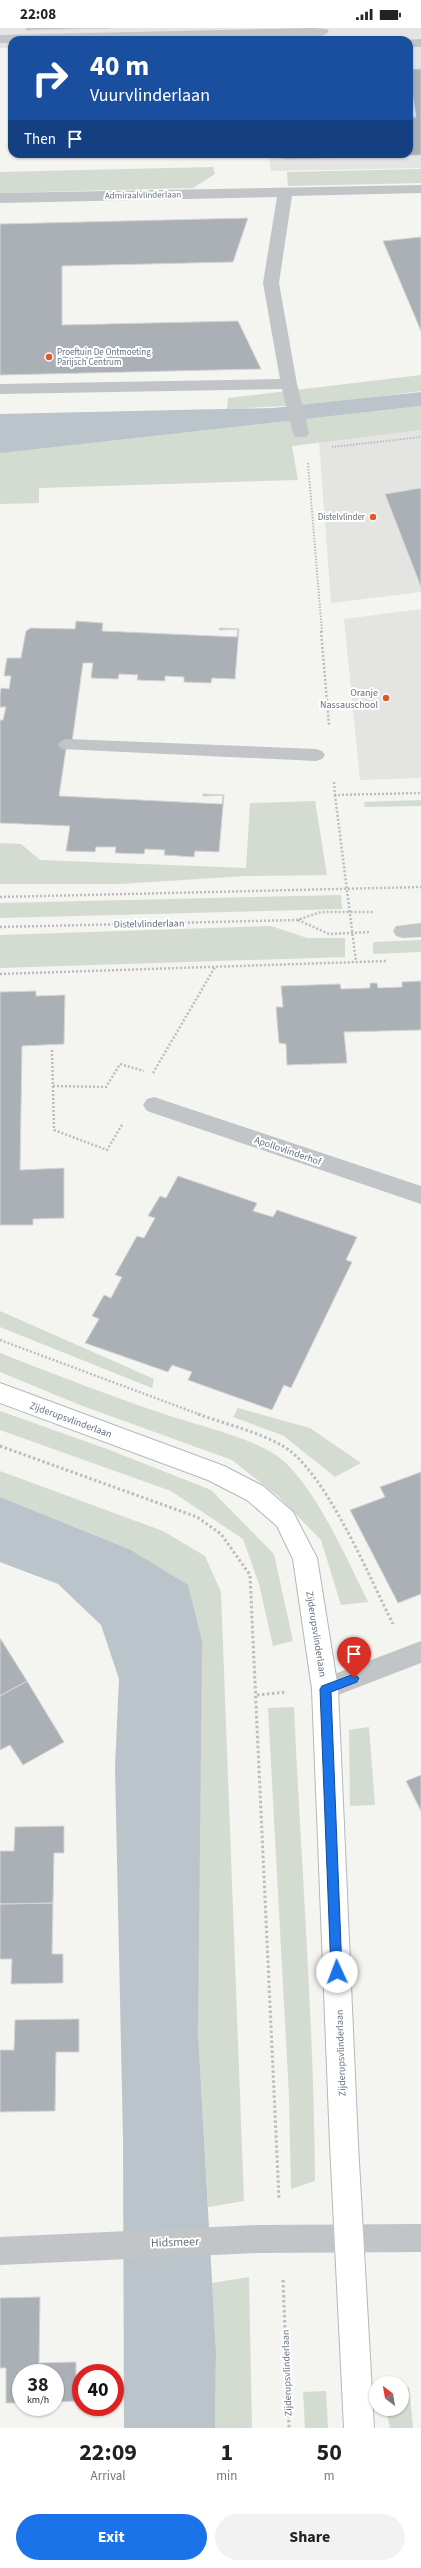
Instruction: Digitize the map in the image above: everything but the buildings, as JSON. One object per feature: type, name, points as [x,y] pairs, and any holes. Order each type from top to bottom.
[{"type":"street","points":[[183,36],[321,33]]},
{"type":"street","name":"Admiraalvlinderlaan","points":[[0,198],[421,189]]},
{"type":"street","points":[[285,192],[271,283],[289,384],[301,433]]},
{"type":"street","points":[[0,389],[289,384]]},
{"type":"street","name":"Apollovlinderhof","points":[[154,1104],[421,1195]]},
{"type":"street","name":"Zijderupsvlinderlaan","points":[[0,1393],[216,1473],[255,1493],[285,1519],[305,1558],[326,1689],[349,2239],[359,2428]]},
{"type":"street","points":[[326,1689],[421,1652]]},
{"type":"street","name":"Hidsmeer","points":[[0,2251],[82,2246],[270,2239],[421,2238]]},
{"type":"lane","points":[[66,745],[316,754]]},
{"type":"path","points":[[329,448],[421,437]]},
{"type":"path","points":[[307,458],[330,733]]},
{"type":"path","points":[[333,780],[351,912],[356,962]]},
{"type":"path","points":[[335,795],[421,793]]},
{"type":"path","points":[[0,897],[421,887]]},
{"type":"path","name":"Distelvlinderlaan","points":[[0,927],[297,920],[321,912],[379,912]]},
{"type":"path","name":"Distelvlinderlaan","points":[[297,920],[329,934],[412,931]]},
{"type":"path","points":[[0,974],[392,961]]},
{"type":"path","points":[[149,1080],[216,966]]},
{"type":"path","points":[[52,1050],[54,1130],[107,1150],[126,1118]]},
{"type":"path","points":[[53,1086],[106,1087],[120,1064],[152,1074]]},
{"type":"path","name":"Zijderupsvlinderlaan","points":[[0,1446],[198,1518],[221,1534],[250,1575],[270,2239],[289,2428]]},
{"type":"shaded area","points":[[0,28],[421,28],[421,168],[271,171],[269,158],[413,158],[413,36],[8,36],[8,48],[0,48]]},
{"type":"shaded area","points":[[213,167],[215,174],[193,188],[0,193],[0,172]]},
{"type":"shaded area","points":[[421,169],[421,183],[288,186],[287,172]]},
{"type":"shaded area","points":[[421,375],[421,391],[322,404],[227,409],[228,398]]},
{"type":"shaded area","points":[[421,392],[421,406],[0,453],[0,414],[273,408]]},
{"type":"shaded area","points":[[421,406],[421,430],[292,446],[298,480],[39,488],[39,503],[0,504],[0,453],[4,452]]},
{"type":"shaded area","name":"Distelvlinder","points":[[421,430],[421,592],[331,603],[319,442]]},
{"type":"shaded area","name":"Oranje Nassauschool","points":[[421,609],[421,778],[360,780],[344,619]]},
{"type":"shaded area","points":[[421,800],[421,806],[365,807],[364,802]]},
{"type":"shaded area","points":[[315,801],[327,875],[246,876],[120,884],[0,884],[0,843],[21,844],[40,860],[246,868],[250,803]]},
{"type":"shaded area","points":[[341,895],[342,909],[0,918],[0,903]]},
{"type":"shaded area","points":[[271,926],[307,938],[345,938],[345,957],[0,968],[0,935]]},
{"type":"shaded area","points":[[421,940],[421,952],[373,954],[373,942]]},
{"type":"shaded area","points":[[0,1311],[154,1379],[152,1388],[0,1327]]},
{"type":"shaded area","points":[[0,1353],[127,1401],[243,1439],[270,1451],[280,1458],[293,1471],[318,1505],[341,1546],[368,1602],[341,1605],[321,1540],[279,1497],[232,1460],[80,1405],[0,1372]]},
{"type":"shaded area","points":[[238,1408],[310,1428],[361,1463],[335,1477],[284,1436],[233,1417]]},
{"type":"shaded area","points":[[0,1411],[107,1449],[211,1490],[274,1554],[293,1641],[273,1646],[259,1584],[243,1539],[171,1491],[0,1430]]},
{"type":"shaded area","points":[[0,1471],[163,1531],[205,1556],[221,1592],[244,2201],[208,2207],[198,2032],[129,1549],[0,1497]]},
{"type":"shaded area","points":[[0,1497],[129,1549],[188,1585],[202,1641],[198,2032],[216,2352],[215,2428],[124,2428],[123,2138],[115,1767],[119,1679],[101,1625],[58,1584],[0,1562]]},
{"type":"shaded area","points":[[294,1707],[310,2003],[315,2181],[291,2189],[289,2096],[268,1708]]},
{"type":"shaded area","points":[[369,1727],[375,1805],[350,1806],[349,1730]]},
{"type":"shaded area","points":[[249,2277],[252,2428],[215,2428],[216,2352],[212,2283]]},
{"type":"shaded area","points":[[409,2387],[413,2428],[390,2428],[387,2416],[409,2416]]},
{"type":"shaded area","points":[[326,2391],[328,2428],[305,2428],[303,2392]]},
{"type":"place","name":"Proeftuin De Ontmoeting Parijsch Centrum","points":[[49,357]]},
{"type":"place","name":"Distelvlinder","points":[[373,517]]},
{"type":"place","name":"Oranje Nassauschool","points":[[386,698]]},
{"type":"route","points":[[337,1972],[326,1689],[354,1678]]}]
